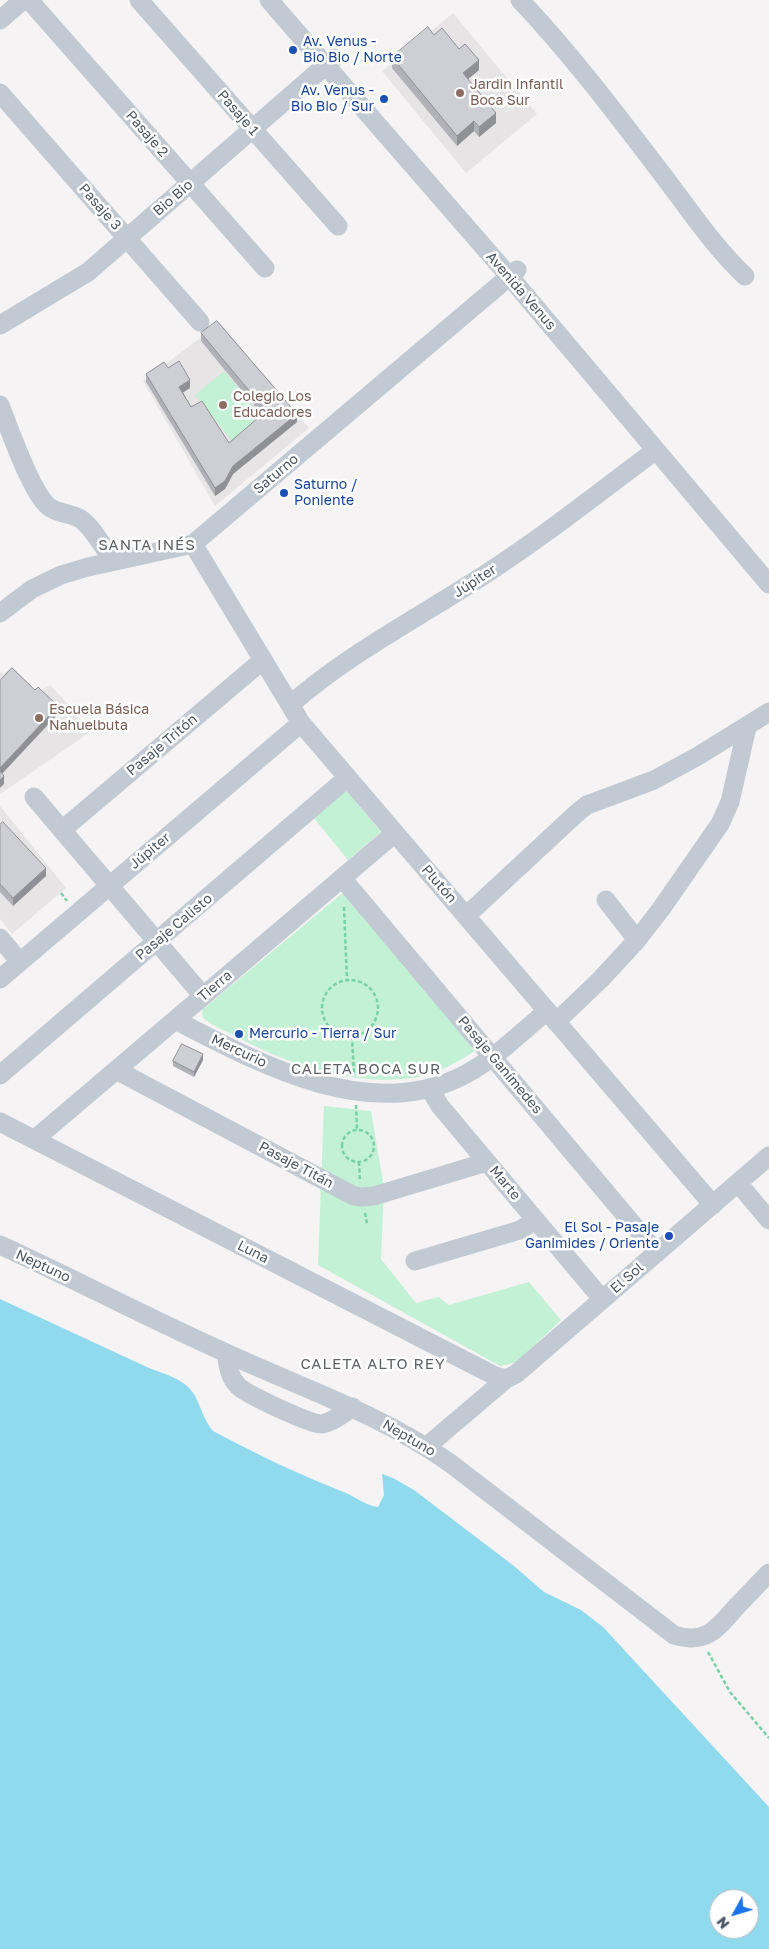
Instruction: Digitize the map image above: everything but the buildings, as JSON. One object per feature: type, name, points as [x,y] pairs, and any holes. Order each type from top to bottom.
[{"type":"street","points":[[0,20],[23,0]]},
{"type":"street","name":"Pasaje 2","points":[[29,0],[265,268]]},
{"type":"street","name":"Pasaje 1","points":[[139,0],[338,226]]},
{"type":"street","name":"Avenida Venus","points":[[269,0],[331,61]]},
{"type":"street","name":"Avenida Venus","points":[[286,0],[331,61],[513,273],[668,444],[769,567]]},
{"type":"street","points":[[520,0],[550,33],[658,168],[726,258],[745,276]]},
{"type":"street","name":"Bio Bio","points":[[0,325],[79,278],[331,61]]},
{"type":"street","name":"Pasaje 3","points":[[0,93],[200,322]]},
{"type":"street","name":"Avenida Venus","points":[[513,273],[656,450],[769,584]]},
{"type":"street","name":"Saturno","points":[[0,613],[17,599],[48,580],[74,570],[193,544],[513,273]]},
{"type":"street","points":[[0,405],[30,478],[41,499],[48,507],[77,517],[87,524],[113,561]]},
{"type":"street","name":"Júpiter","points":[[290,705],[320,680],[362,650],[490,571],[656,450]]},
{"type":"street","name":"Plutón","points":[[193,544],[301,723],[713,1205]]},
{"type":"street","name":"Pasaje Tritón","points":[[62,830],[263,660]]},
{"type":"street","points":[[466,916],[578,812],[588,805],[654,780],[747,727],[769,712]]},
{"type":"street","name":"Júpiter","points":[[0,980],[301,723]]},
{"type":"street","name":"Mercurio","points":[[175,1020],[252,1059],[313,1080],[355,1091],[373,1093],[411,1092],[430,1089],[457,1079],[552,1016],[601,979],[637,940],[661,909],[724,816],[730,802],[747,727]]},
{"type":"street","name":"Pasaje Calisto","points":[[0,1075],[348,778]]},
{"type":"street","points":[[34,797],[203,996]]},
{"type":"street","name":"Tierra","points":[[35,1139],[395,833]]},
{"type":"street","name":"Pasaje Ganímedes","points":[[342,878],[657,1252]]},
{"type":"street","points":[[606,900],[637,940]]},
{"type":"street","points":[[0,938],[20,962]]},
{"type":"street","name":"Pasaje Titán","points":[[116,1070],[354,1196],[374,1196],[487,1162]]},
{"type":"street","name":"Marte","points":[[430,1089],[440,1106],[602,1299]]},
{"type":"street","name":"Luna","points":[[0,1122],[495,1376],[506,1378]]},
{"type":"street","name":"El Sol","points":[[426,1447],[506,1378],[516,1374],[769,1156]]},
{"type":"street","points":[[738,1183],[769,1220]]},
{"type":"street","points":[[415,1261],[520,1230],[536,1220]]},
{"type":"street","name":"Neptuno","points":[[0,1245],[226,1353],[353,1407],[426,1447],[575,1558],[666,1631],[682,1638],[699,1638]]},
{"type":"street","points":[[226,1353],[233,1380],[243,1390],[311,1423],[326,1423],[353,1407]]},
{"type":"street","points":[[699,1638],[715,1631],[769,1573]]},
{"type":"path","points":[[344,906],[347,980]]},
{"type":"path","points":[[347,980],[363,983],[370,988],[375,994],[378,1010],[376,1018],[367,1031],[352,1036],[344,1036],[330,1028],[325,1022],[322,1006],[323,998],[332,986],[347,980]]},
{"type":"path","points":[[360,1130],[371,1136],[373,1151],[367,1160],[353,1162],[345,1155],[343,1141],[350,1132],[360,1130]]},
{"type":"path","points":[[699,1638],[730,1692],[769,1738]]},
{"type":"shaded area","name":"Jardin Infantil Boca Sur","points":[[453,13],[537,114],[466,173],[382,71]]},
{"type":"shaded area","name":"Colegio Los Educadores","points":[[220,323],[309,428],[215,506],[143,381]]},
{"type":"shaded area","name":"Escuela Básica Nahuelbuta","points":[[13,667],[37,693],[50,685],[68,704],[89,733],[0,794],[0,671],[3,674]]},
{"type":"shaded area","points":[[0,806],[66,888],[12,934],[0,919]]},
{"type":"green space","points":[[224,371],[262,416],[232,441],[195,395]]},
{"type":"green space","points":[[345,789],[381,832],[348,860],[313,817]]},
{"type":"green space","points":[[345,891],[478,1049],[463,1059],[430,1074],[389,1080],[365,1079],[342,1076],[275,1055],[217,1027],[203,1018],[202,1010]]},
{"type":"green space","points":[[324,1106],[371,1111],[384,1188],[381,1259],[416,1303],[438,1297],[449,1305],[529,1282],[561,1320],[517,1362],[500,1366],[318,1265]]},
{"type":"water","points":[[0,1299],[181,1382],[195,1396],[213,1431],[278,1464],[378,1507],[384,1495],[382,1474],[393,1478],[414,1490],[514,1566],[544,1592],[581,1610],[603,1627],[769,1807],[769,1949],[0,1949]]},
{"type":"place","name":"Av. Venus - Bio Bio / Norte","points":[[293,50]]},
{"type":"place","name":"Jardin Infantil Boca Sur","points":[[460,93]]},
{"type":"place","name":"Av. Venus - Bio Bio / Sur","points":[[384,99]]},
{"type":"place","name":"Colegio Los Educadores","points":[[223,405]]},
{"type":"place","name":"Saturno / Poniente","points":[[284,493]]},
{"type":"place","name":"Escuela Básica Nahuelbuta","points":[[39,718]]},
{"type":"place","name":"Mercurio - Tierra / Sur","points":[[239,1034]]},
{"type":"place","name":"El Sol - Pasaje Ganimides / Oriente","points":[[669,1236]]},
{"type":"district","name":"SANTA INÉS","points":[[147,545]]},
{"type":"district","name":"CALETA BOCA SUR","points":[[366,1069]]},
{"type":"district","name":"CALETA ALTO REY","points":[[373,1364]]}]
